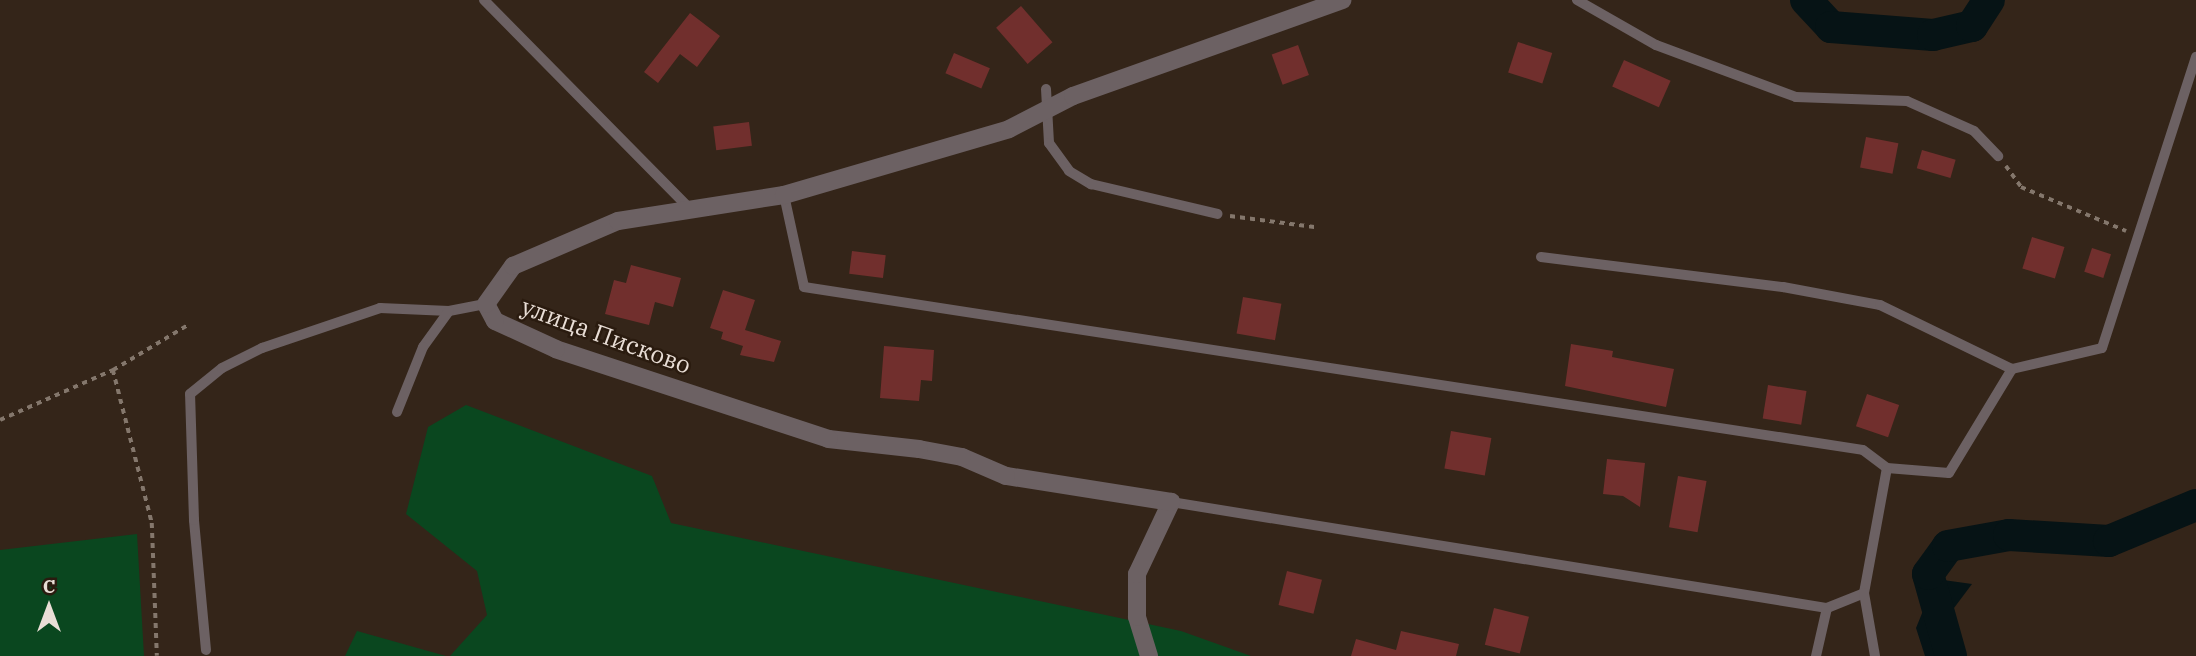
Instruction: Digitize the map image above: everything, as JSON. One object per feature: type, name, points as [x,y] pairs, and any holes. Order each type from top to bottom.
[{"type":"street","name":"улица Писково","points":[[1171,502],[1006,476],[961,457],[919,449],[829,439],[556,349],[495,321],[485,304],[513,266],[618,221],[784,195],[1009,129],[1050,108],[1342,0]]},
{"type":"street","points":[[1149,656],[1137,617],[1137,573],[1171,502]]},
{"type":"lane","points":[[484,0],[692,211]]},
{"type":"lane","points":[[1577,0],[1656,45],[1796,97],[1907,101],[1974,131],[1998,156]]},
{"type":"lane","points":[[1541,257],[1783,286],[1880,305],[2012,369],[2102,348],[2196,57]]},
{"type":"lane","points":[[1046,89],[1050,108],[1049,144],[1069,171],[1091,184],[1218,214]]},
{"type":"lane","points":[[784,195],[804,286],[1863,450],[1887,468],[1949,473],[2012,369]]},
{"type":"lane","points":[[206,650],[194,520],[190,394],[222,368],[262,348],[380,308],[449,311],[485,304]]},
{"type":"lane","points":[[397,412],[423,347],[449,311]]},
{"type":"lane","points":[[1875,656],[1864,593],[1887,468]]},
{"type":"lane","points":[[1171,502],[1827,608],[1864,593]]},
{"type":"lane","points":[[1816,656],[1827,608]]},
{"type":"path","points":[[1998,156],[2021,187],[2138,236]]},
{"type":"path","points":[[1218,214],[1314,227]]},
{"type":"path","points":[[0,420],[113,370],[188,325]]},
{"type":"path","points":[[113,370],[152,523],[157,656]]},
{"type":"green space","points":[[466,405],[652,476],[671,523],[1181,631],[1251,656],[450,656],[487,615],[477,571],[406,514],[428,427]]},
{"type":"green space","points":[[137,534],[144,656],[0,656],[0,550]]},
{"type":"green space","points":[[357,631],[446,656],[345,656]]},
{"type":"shaded area","points":[[1936,579],[1972,584],[1951,612],[1953,637],[1963,656],[1925,656],[1916,628]]},
{"type":"building","points":[[1021,6],[1052,42],[1028,64],[996,28]]},
{"type":"building","points":[[690,13],[720,36],[697,67],[680,54],[658,83],[644,72]]},
{"type":"building","points":[[1518,42],[1552,53],[1542,84],[1508,72]]},
{"type":"building","points":[[1298,45],[1309,75],[1283,85],[1272,55]]},
{"type":"building","points":[[954,53],[990,68],[981,88],[945,73]]},
{"type":"building","points":[[1624,60],[1671,81],[1659,107],[1612,86]]},
{"type":"building","points":[[749,122],[752,146],[716,150],[713,126]]},
{"type":"building","points":[[1866,137],[1898,143],[1892,174],[1860,167]]},
{"type":"building","points":[[1922,150],[1956,160],[1950,178],[1917,168]]},
{"type":"building","points":[[2032,237],[2065,247],[2055,278],[2022,269]]},
{"type":"building","points":[[2092,248],[2111,254],[2103,278],[2084,272]]},
{"type":"building","points":[[852,251],[886,255],[883,278],[849,274]]},
{"type":"building","points":[[631,265],[681,278],[673,307],[655,302],[649,325],[605,314],[614,280],[626,283]]},
{"type":"building","points":[[723,290],[755,300],[745,330],[781,341],[774,362],[740,355],[743,346],[721,339],[723,332],[710,328]]},
{"type":"building","points":[[1243,297],[1281,304],[1275,340],[1237,333]]},
{"type":"building","points":[[1571,344],[1613,351],[1612,357],[1674,369],[1666,407],[1565,386]]},
{"type":"building","points":[[884,346],[934,350],[932,381],[921,380],[919,401],[880,398]]},
{"type":"building","points":[[1768,385],[1807,391],[1801,425],[1763,419]]},
{"type":"building","points":[[1867,394],[1899,405],[1888,437],[1856,426]]},
{"type":"building","points":[[1451,431],[1491,438],[1485,476],[1444,468]]},
{"type":"building","points":[[1607,459],[1645,463],[1640,507],[1623,496],[1603,494]]},
{"type":"building","points":[[1678,476],[1707,481],[1698,532],[1669,527]]},
{"type":"building","points":[[1287,571],[1322,580],[1313,614],[1279,605]]},
{"type":"building","points":[[1494,608],[1529,617],[1520,654],[1485,645]]},
{"type":"building","points":[[1401,631],[1459,644],[1456,656],[1351,656],[1356,639],[1396,650]]},
{"type":"waterway","points":[[1806,0],[1831,27],[1933,35],[1972,26],[1989,0]]},
{"type":"waterway","points":[[1951,656],[1928,574],[1948,546],[2009,535],[2109,541],[2196,505]]}]
